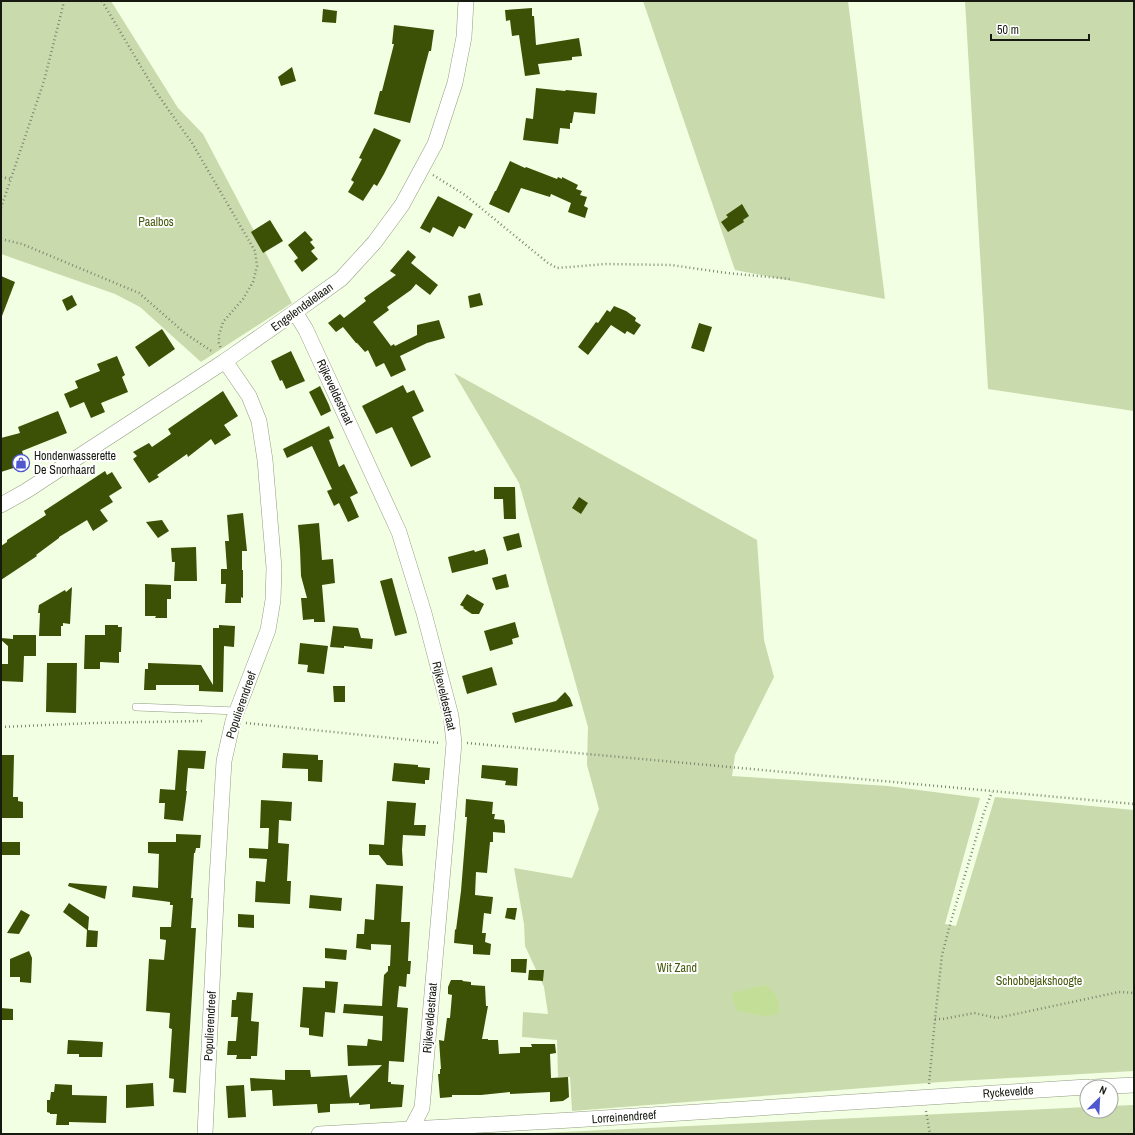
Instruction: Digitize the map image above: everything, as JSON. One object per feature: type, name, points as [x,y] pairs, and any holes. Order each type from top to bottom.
[{"type":"street","name":"Engelendalelaan","points":[[1,505],[26,491],[225,361],[341,279],[374,243],[402,205],[435,144],[456,83],[464,37],[466,1]]},
{"type":"street","name":"Rijkeveldestraat","points":[[296,312],[309,336],[399,532],[424,613],[451,716],[454,743],[422,1108],[411,1129]]},
{"type":"street","name":"Populierendreef","points":[[205,1134],[224,761],[235,716],[268,630],[273,600],[274,568],[265,460],[259,421],[249,396],[225,361]]},
{"type":"street","points":[[1119,1086],[1134,1085]]},
{"type":"street","name":"Ryckevelde","points":[[928,1098],[1079,1088]]},
{"type":"street","name":"Lorreinendreef","points":[[319,1134],[928,1098]]},
{"type":"lane","points":[[136,707],[235,716]]},
{"type":"path","points":[[1,208],[44,81],[64,1]]},
{"type":"path","points":[[102,1],[156,92],[192,143],[255,251],[257,266],[253,282],[243,300],[223,322],[219,335],[219,343],[225,361]]},
{"type":"path","points":[[422,168],[465,195],[548,263],[557,268],[606,264],[671,264],[727,273],[790,279]]},
{"type":"path","points":[[1,177],[11,179]]},
{"type":"path","points":[[1,238],[22,244],[139,293],[186,334],[225,361]]},
{"type":"path","points":[[235,716],[352,735],[445,744],[473,743],[1134,804]]},
{"type":"path","points":[[1,727],[93,723],[204,721]]},
{"type":"path","points":[[930,1134],[926,1111],[942,955],[982,819],[992,792]]},
{"type":"path","points":[[935,1019],[943,1019],[974,1013],[997,1018],[1119,992],[1134,993]]},
{"type":"green space","name":"Paalbos","points":[[1,1],[111,1],[178,108],[203,134],[292,303],[201,362],[140,307],[115,294],[1,254]]},
{"type":"green space","points":[[643,1],[848,1],[885,299],[735,270]]},
{"type":"green space","points":[[965,1],[1134,1],[1134,411],[988,389]]},
{"type":"green space","name":"Wit Zand","points":[[454,373],[757,540],[764,640],[774,677],[735,755],[732,776],[888,786],[980,798],[945,924],[956,926],[995,797],[1134,810],[1134,1071],[941,1082],[572,1111],[570,1077],[558,1077],[557,1040],[522,1037],[523,1012],[548,1014],[544,987],[525,946],[524,924],[514,868],[572,878],[599,809],[587,765],[588,727],[519,483]]},
{"type":"green space","points":[[1134,1105],[1134,1134],[520,1134],[1079,1107],[1079,1119],[1119,1119],[1119,1106]]},
{"type":"shaded area","points":[[765,985],[774,993],[779,1003],[778,1014],[766,1016],[737,1011],[732,998],[732,993]]},
{"type":"building","points":[[532,8],[536,45],[579,38],[582,56],[572,57],[572,60],[538,64],[540,74],[525,76],[519,35],[512,36],[510,20],[506,21],[505,10]]},
{"type":"building","points":[[323,9],[337,11],[336,23],[322,22]]},
{"type":"building","points":[[394,25],[434,30],[431,51],[429,51],[410,123],[374,114],[380,91],[382,91],[394,44],[392,44]]},
{"type":"building","points":[[292,67],[296,81],[281,86],[278,77]]},
{"type":"building","points":[[536,88],[597,93],[595,114],[574,112],[572,123],[570,123],[570,129],[560,128],[558,144],[523,140],[526,118],[533,119]]},
{"type":"building","points":[[374,128],[401,140],[377,186],[374,184],[363,201],[348,192],[354,182],[351,180],[362,159],[359,158]]},
{"type":"building","points":[[510,161],[557,179],[558,177],[562,179],[562,177],[578,185],[576,189],[582,191],[580,195],[587,197],[584,206],[588,208],[585,218],[568,212],[571,203],[551,194],[550,197],[521,188],[509,213],[489,204]]},
{"type":"building","points":[[438,196],[473,214],[465,229],[459,226],[453,237],[433,227],[430,233],[420,228]]},
{"type":"building","points":[[742,204],[749,216],[743,220],[744,222],[728,232],[721,222],[728,217],[726,215]]},
{"type":"building","points":[[270,220],[283,241],[263,253],[251,232]]},
{"type":"building","points":[[305,231],[313,240],[310,242],[315,248],[311,251],[318,259],[302,272],[294,261],[298,258],[288,245]]},
{"type":"building","points":[[408,250],[416,257],[411,263],[438,285],[430,295],[416,284],[411,290],[387,307],[389,310],[373,322],[391,346],[394,344],[395,346],[417,335],[417,325],[439,320],[445,338],[427,343],[400,356],[406,370],[391,377],[384,363],[376,367],[368,350],[365,352],[343,327],[336,332],[328,323],[340,314],[344,318],[366,301],[364,298],[396,275],[390,271]]},
{"type":"building","points":[[1,276],[15,282],[2,316],[1,315]]},
{"type":"building","points":[[480,293],[483,305],[470,308],[468,296]]},
{"type":"building","points":[[72,295],[77,305],[67,311],[62,300]]},
{"type":"building","points":[[614,306],[626,311],[636,318],[635,321],[641,325],[634,335],[627,331],[625,334],[611,325],[588,355],[578,347],[596,322],[598,323],[607,310],[610,312]]},
{"type":"building","points":[[699,323],[712,327],[704,352],[691,348]]},
{"type":"building","points":[[162,329],[175,349],[149,367],[135,347]]},
{"type":"building","points":[[291,351],[305,381],[286,389],[282,380],[280,381],[271,361]]},
{"type":"building","points":[[117,356],[125,375],[122,377],[128,392],[101,403],[105,412],[91,418],[84,402],[70,408],[64,394],[78,388],[75,381],[100,371],[97,364]]},
{"type":"building","points":[[403,385],[407,393],[414,390],[424,411],[412,417],[431,457],[411,467],[392,427],[376,434],[362,406]]},
{"type":"building","points":[[320,386],[331,411],[321,416],[309,392]]},
{"type":"building","points":[[223,391],[238,416],[224,425],[231,435],[215,445],[211,439],[188,457],[187,454],[157,475],[159,477],[149,483],[133,459],[137,456],[133,452],[149,443],[152,447],[171,434],[168,429]]},
{"type":"building","points":[[58,411],[67,433],[22,451],[26,464],[1,472],[1,438],[20,433],[18,427]]},
{"type":"building","points":[[329,426],[334,438],[329,440],[339,467],[344,464],[358,493],[350,497],[359,517],[348,522],[339,503],[334,506],[327,491],[332,489],[312,446],[287,458],[283,449]]},
{"type":"building","points":[[105,471],[107,475],[112,472],[122,488],[109,496],[113,502],[100,510],[108,521],[93,531],[87,520],[59,537],[36,555],[37,556],[1,580],[1,546],[7,542],[7,540],[46,515],[44,511]]},
{"type":"building","points":[[494,487],[515,487],[516,519],[504,519],[503,499],[494,499]]},
{"type":"building","points":[[579,497],[588,503],[581,514],[572,508]]},
{"type":"building","points":[[243,513],[247,551],[242,551],[243,598],[241,597],[241,603],[225,603],[226,584],[221,584],[221,569],[227,569],[225,541],[229,541],[227,515]]},
{"type":"building","points":[[162,520],[169,531],[158,538],[146,522]]},
{"type":"building","points":[[319,523],[322,560],[333,559],[335,583],[322,585],[325,622],[314,622],[314,619],[303,620],[301,598],[307,598],[301,576],[298,525]]},
{"type":"building","points":[[519,533],[522,547],[507,551],[503,537]]},
{"type":"building","points":[[196,547],[197,581],[174,581],[175,562],[172,562],[171,548]]},
{"type":"building","points":[[485,549],[488,564],[452,573],[448,557],[474,550],[475,552]]},
{"type":"building","points":[[506,574],[509,587],[496,590],[492,578]]},
{"type":"building","points":[[392,578],[407,633],[395,636],[380,581]]},
{"type":"building","points":[[145,584],[171,585],[171,599],[167,599],[167,618],[145,616]]},
{"type":"building","points":[[72,587],[70,624],[63,623],[63,626],[61,626],[61,636],[39,636],[39,605],[65,590],[66,592]]},
{"type":"building","points":[[467,594],[484,604],[479,614],[472,614],[460,605]]},
{"type":"building","points":[[515,622],[519,637],[512,639],[513,644],[490,651],[484,631]]},
{"type":"building","points":[[105,625],[118,625],[118,627],[122,627],[119,663],[100,662],[100,669],[84,669],[85,635],[105,635]]},
{"type":"building","points":[[219,625],[235,626],[234,647],[224,646],[223,692],[199,691],[199,685],[156,685],[156,690],[144,690],[145,669],[148,669],[148,663],[201,665],[213,685],[213,628],[219,628]]},
{"type":"building","points":[[333,626],[358,628],[361,638],[373,639],[372,649],[344,646],[344,648],[330,647]]},
{"type":"building","points":[[13,635],[36,635],[36,656],[24,656],[23,682],[1,681],[1,664],[8,664],[8,646],[1,640],[1,638],[13,639]]},
{"type":"building","points":[[300,643],[328,646],[324,674],[307,672],[308,665],[298,664]]},
{"type":"building","points":[[47,663],[77,663],[76,713],[46,712]]},
{"type":"building","points":[[492,667],[497,685],[467,694],[462,676]]},
{"type":"building","points":[[333,686],[345,686],[345,702],[334,702]]},
{"type":"building","points":[[565,692],[570,698],[573,706],[515,723],[512,713],[556,701]]},
{"type":"building","points":[[178,750],[206,751],[204,769],[188,768],[183,821],[164,819],[165,803],[159,803],[160,789],[175,790]]},
{"type":"building","points":[[283,753],[318,755],[318,760],[323,760],[322,782],[308,781],[308,769],[282,768]]},
{"type":"building","points":[[1,755],[14,755],[13,797],[18,797],[18,801],[23,802],[23,818],[1,818]]},
{"type":"building","points":[[394,763],[418,765],[418,767],[430,768],[429,780],[425,780],[425,784],[392,781]]},
{"type":"building","points":[[482,765],[518,768],[517,786],[505,785],[506,781],[481,778]]},
{"type":"building","points":[[466,799],[493,802],[492,814],[495,814],[494,819],[504,820],[505,826],[505,833],[493,832],[493,842],[490,842],[487,873],[476,872],[475,895],[493,897],[491,914],[484,913],[482,933],[486,933],[485,942],[491,944],[490,955],[473,954],[473,945],[454,943],[461,891],[467,817],[465,817]]},
{"type":"building","points":[[261,800],[292,802],[291,821],[279,820],[278,843],[289,844],[287,881],[291,881],[290,904],[255,902],[256,881],[265,882],[267,859],[249,858],[249,848],[268,849],[269,828],[260,828]]},
{"type":"building","points":[[387,801],[416,803],[414,825],[426,825],[425,836],[403,835],[403,866],[387,865],[379,855],[369,855],[369,844],[384,845]]},
{"type":"building","points":[[176,834],[201,835],[200,848],[196,848],[194,853],[191,898],[193,898],[191,928],[196,928],[186,1093],[173,1092],[174,1079],[169,1078],[172,1029],[169,1028],[170,1013],[146,1011],[149,959],[164,960],[166,940],[160,939],[160,927],[171,927],[173,905],[170,905],[170,902],[132,897],[133,886],[158,888],[159,854],[148,853],[148,842],[176,842]]},
{"type":"building","points":[[1,842],[20,842],[20,855],[1,855]]},
{"type":"building","points":[[69,883],[107,886],[105,899],[68,886]]},
{"type":"building","points":[[376,884],[403,886],[401,922],[410,922],[408,961],[411,961],[410,974],[407,974],[406,987],[399,986],[397,1007],[408,1008],[404,1062],[389,1061],[388,1082],[391,1082],[391,1084],[404,1085],[402,1107],[370,1109],[370,1104],[330,1104],[330,1112],[318,1113],[317,1104],[273,1106],[272,1090],[251,1091],[250,1078],[285,1080],[285,1070],[310,1070],[311,1077],[347,1075],[350,1098],[382,1065],[348,1066],[347,1045],[367,1046],[368,1039],[382,1041],[383,1016],[343,1013],[344,1004],[382,1006],[384,975],[388,971],[388,966],[390,966],[391,945],[371,944],[371,950],[356,948],[357,934],[364,934],[365,919],[374,920]]},
{"type":"building","points":[[310,895],[342,898],[341,911],[309,908]]},
{"type":"building","points":[[69,903],[89,917],[88,930],[98,931],[97,947],[86,947],[87,930],[63,912]]},
{"type":"building","points":[[507,908],[517,908],[515,920],[505,918]]},
{"type":"building","points":[[21,910],[30,915],[19,934],[7,933]]},
{"type":"building","points":[[238,914],[254,915],[254,928],[238,927]]},
{"type":"building","points":[[325,948],[347,950],[346,960],[325,958]]},
{"type":"building","points":[[29,951],[32,958],[31,983],[20,982],[20,977],[10,977],[10,959]]},
{"type":"building","points":[[511,959],[527,959],[526,973],[511,972]]},
{"type":"building","points":[[529,970],[544,970],[543,981],[528,980]]},
{"type":"building","points":[[451,980],[463,980],[462,981],[471,982],[471,985],[485,986],[486,1006],[488,1006],[482,1039],[498,1040],[499,1054],[520,1053],[520,1047],[532,1047],[531,1044],[555,1044],[556,1053],[550,1054],[551,1078],[568,1077],[569,1097],[563,1101],[550,1102],[550,1092],[510,1094],[510,1092],[481,1095],[452,1095],[452,1097],[440,1098],[438,1074],[440,1074],[441,1069],[439,1040],[444,1041],[447,1018],[450,1018],[452,995],[448,994],[448,987]]},
{"type":"building","points":[[325,981],[338,982],[335,1013],[325,1012],[323,1037],[309,1035],[309,1028],[300,1027],[303,987],[325,988]]},
{"type":"building","points":[[237,992],[253,993],[251,1021],[259,1022],[257,1056],[251,1056],[251,1059],[236,1059],[237,1055],[227,1055],[228,1041],[236,1041],[238,1017],[231,1017],[232,1000],[236,1000]]},
{"type":"building","points":[[1,1008],[13,1009],[13,1020],[1,1020]]},
{"type":"building","points":[[68,1040],[103,1042],[102,1057],[79,1057],[79,1054],[67,1054]]},
{"type":"building","points":[[153,1083],[154,1106],[126,1108],[126,1085]]},
{"type":"building","points":[[55,1084],[72,1085],[72,1095],[107,1096],[106,1123],[69,1122],[69,1125],[56,1125],[57,1114],[50,1114],[47,1112],[47,1100],[50,1100],[51,1092],[54,1092]]},
{"type":"building","points":[[244,1085],[246,1117],[228,1118],[226,1086]]},
{"type":"place","name":"Hondenwasserette De Snorhaard","points":[[21,463]]},
{"type":"park label","name":"Schobbejakshoogte","points":[[1039,981]]}]
